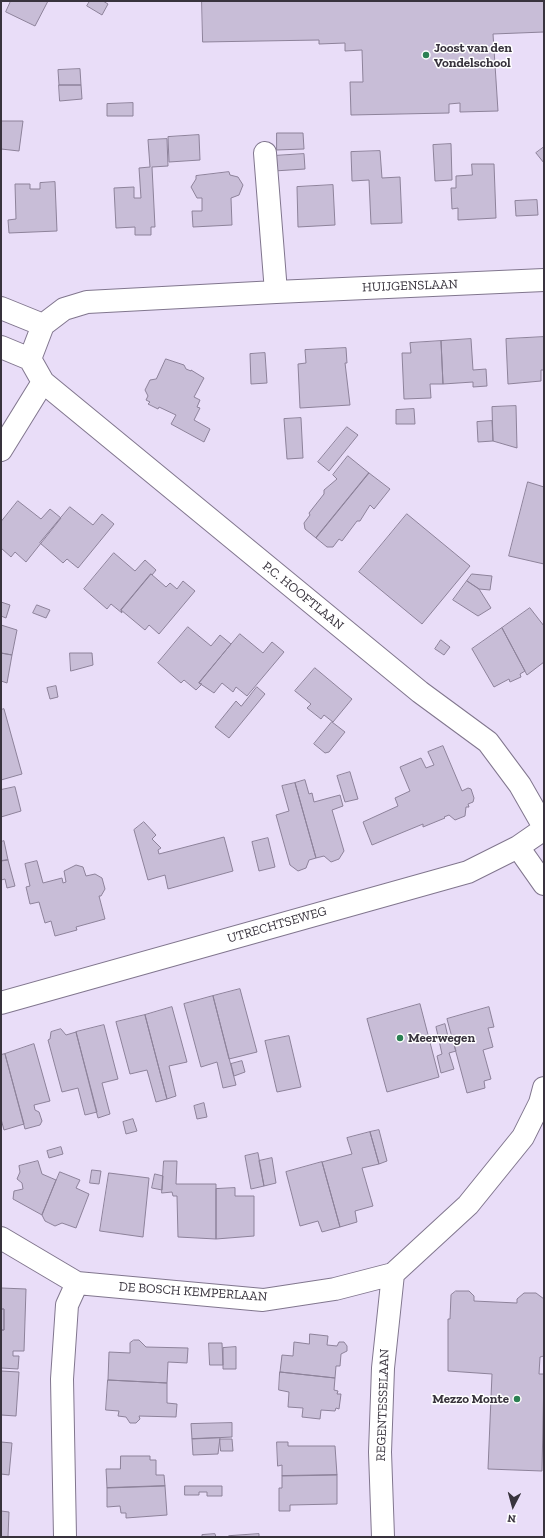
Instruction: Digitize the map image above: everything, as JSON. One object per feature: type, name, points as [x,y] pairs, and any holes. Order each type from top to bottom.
[{"type":"street","points":[[265,153],[276,292]]},
{"type":"street","name":"HUIJGENSLAAN","points":[[43,325],[64,309],[87,302],[544,280]]},
{"type":"street","points":[[1,308],[43,325],[30,358]]},
{"type":"street","points":[[1,346],[30,358],[42,382],[1,450]]},
{"type":"street","name":"P.C. HOOFTLAAN","points":[[42,382],[420,692],[488,742],[520,785],[544,828]]},
{"type":"street","name":"UTRECHTSEWEG","points":[[1,1003],[468,872],[518,847],[544,828]]},
{"type":"street","points":[[518,847],[544,884]]},
{"type":"street","name":"DE BOSCH KEMPERLAAN","points":[[1,1238],[77,1283],[263,1300],[335,1289],[393,1274],[468,1205],[523,1137],[543,1099]]},
{"type":"street","name":"REGENTESSELAAN","points":[[383,1537],[380,1452],[382,1368],[393,1274]]},
{"type":"street","points":[[65,1537],[62,1379],[67,1305],[77,1283]]},
{"type":"building","points":[[11,1],[48,1],[35,26],[6,12]]},
{"type":"building","points":[[90,1],[103,1],[108,4],[102,15],[87,6]]},
{"type":"building","points":[[202,1],[544,1],[544,32],[493,34],[498,111],[460,112],[460,103],[449,104],[449,113],[351,115],[350,82],[363,82],[362,50],[345,51],[345,43],[319,44],[319,40],[203,42]]},
{"type":"building","points":[[80,69],[81,85],[59,85],[58,70]]},
{"type":"building","points":[[59,85],[81,85],[82,99],[60,101]]},
{"type":"building","points":[[133,103],[133,116],[107,116],[107,104]]},
{"type":"building","points":[[1,121],[23,121],[19,151],[1,149]]},
{"type":"building","points":[[277,133],[303,133],[304,149],[277,150]]},
{"type":"building","points":[[199,135],[200,160],[169,162],[168,137]]},
{"type":"building","points":[[167,139],[168,166],[152,167],[155,227],[151,227],[151,235],[135,235],[135,227],[116,228],[114,188],[134,187],[134,198],[141,198],[139,168],[150,167],[148,140]]},
{"type":"building","points":[[451,144],[452,180],[435,181],[433,145]]},
{"type":"building","points":[[544,147],[544,163],[536,153]]},
{"type":"building","points":[[380,151],[382,178],[400,177],[402,223],[371,224],[369,180],[352,181],[351,152]]},
{"type":"building","points":[[304,154],[305,169],[274,171],[273,156]]},
{"type":"building","points":[[472,164],[494,164],[496,218],[458,220],[458,208],[452,209],[451,188],[456,188],[456,176],[472,175]]},
{"type":"building","points":[[229,172],[230,175],[238,177],[243,185],[239,195],[231,198],[232,225],[193,227],[192,211],[202,211],[202,198],[197,198],[191,187],[196,179],[196,176]]},
{"type":"building","points":[[55,182],[57,231],[9,233],[8,220],[16,219],[15,184],[30,184],[30,189],[40,189],[40,183]]},
{"type":"building","points":[[333,185],[335,225],[298,227],[297,187]]},
{"type":"building","points":[[537,200],[538,215],[516,216],[515,201]]},
{"type":"building","points":[[544,337],[544,370],[541,370],[541,381],[508,384],[506,339]]},
{"type":"building","points":[[471,339],[473,370],[486,369],[487,386],[473,387],[473,382],[443,384],[441,341]]},
{"type":"building","points":[[441,341],[443,384],[430,384],[431,398],[404,399],[402,353],[411,353],[410,343]]},
{"type":"building","points":[[346,348],[347,363],[345,363],[350,405],[300,408],[298,364],[306,363],[305,350]]},
{"type":"building","points":[[265,353],[267,383],[251,384],[250,354]]},
{"type":"building","points":[[166,359],[184,365],[186,369],[191,370],[204,378],[194,397],[200,400],[197,407],[200,408],[194,420],[210,429],[204,442],[171,424],[176,415],[159,407],[158,409],[148,404],[150,402],[146,400],[148,396],[145,390],[150,380],[156,379]]},
{"type":"building","points":[[516,406],[517,448],[493,441],[492,407]]},
{"type":"building","points":[[414,409],[415,424],[396,424],[396,410]]},
{"type":"building","points":[[301,418],[303,458],[287,459],[284,419]]},
{"type":"building","points":[[492,421],[493,441],[478,442],[477,422]]},
{"type":"building","points":[[347,427],[358,435],[329,471],[318,462]]},
{"type":"building","points":[[348,456],[369,473],[316,538],[305,529],[304,523],[310,515],[309,513],[324,494],[324,490],[337,479],[333,475]]},
{"type":"building","points":[[369,473],[390,489],[374,509],[370,505],[360,521],[357,521],[342,541],[339,539],[333,547],[327,547],[316,538]]},
{"type":"building","points":[[528,482],[544,487],[544,564],[509,556]]},
{"type":"building","points":[[18,501],[41,519],[50,509],[61,518],[26,562],[15,552],[11,557],[1,548],[1,522]]},
{"type":"building","points":[[70,507],[93,525],[102,514],[114,524],[78,568],[67,559],[63,563],[40,543]]},
{"type":"building","points":[[407,514],[470,566],[422,624],[359,572]]},
{"type":"building","points":[[114,553],[135,571],[145,560],[156,570],[121,610],[122,613],[111,604],[107,609],[84,589]]},
{"type":"building","points":[[151,574],[166,587],[170,583],[177,589],[183,581],[195,591],[159,634],[149,625],[145,630],[121,610]]},
{"type":"building","points":[[472,574],[492,576],[490,590],[479,589],[467,581]]},
{"type":"building","points":[[467,581],[479,589],[491,608],[478,616],[453,600]]},
{"type":"building","points":[[1,602],[10,605],[6,618],[1,616]]},
{"type":"building","points":[[37,605],[50,610],[46,618],[33,613]]},
{"type":"building","points":[[530,608],[544,626],[544,662],[527,675],[502,628]]},
{"type":"building","points":[[1,625],[17,630],[12,655],[1,653]]},
{"type":"building","points":[[188,627],[211,646],[220,635],[231,644],[199,683],[202,684],[196,690],[184,680],[181,683],[158,663]]},
{"type":"building","points":[[502,628],[525,671],[520,674],[521,677],[510,682],[509,679],[494,687],[472,649]]},
{"type":"building","points":[[240,634],[263,653],[272,642],[284,652],[247,696],[236,687],[233,692],[222,683],[214,693],[199,683]]},
{"type":"building","points":[[441,640],[450,647],[444,655],[435,649]]},
{"type":"building","points":[[1,653],[12,655],[7,683],[1,681]]},
{"type":"building","points":[[70,653],[92,653],[93,665],[71,671]]},
{"type":"building","points":[[315,668],[352,699],[333,722],[324,715],[321,719],[307,708],[311,704],[295,691]]},
{"type":"building","points":[[56,686],[58,697],[50,699],[47,688]]},
{"type":"building","points":[[257,687],[265,694],[229,738],[215,727],[236,701],[241,706]]},
{"type":"building","points":[[4,709],[22,774],[1,780],[1,710]]},
{"type":"building","points":[[332,722],[345,732],[329,752],[325,753],[314,744]]},
{"type":"building","points":[[443,746],[462,791],[468,788],[471,789],[474,798],[473,802],[468,804],[469,807],[466,807],[465,816],[455,820],[449,815],[423,827],[423,824],[372,845],[363,822],[398,806],[395,798],[410,791],[400,767],[421,758],[426,768],[434,765],[428,752]]},
{"type":"building","points":[[350,772],[358,799],[345,802],[337,776]]},
{"type":"building","points":[[305,780],[309,794],[312,793],[314,802],[340,795],[343,806],[332,810],[344,851],[339,859],[331,862],[324,856],[316,858],[295,783]]},
{"type":"building","points":[[295,783],[316,858],[309,860],[306,868],[298,871],[290,865],[276,815],[289,811],[282,786]]},
{"type":"building","points":[[15,787],[21,811],[1,817],[1,790]]},
{"type":"building","points":[[144,822],[156,835],[152,839],[161,848],[158,850],[159,854],[224,837],[233,871],[168,889],[165,875],[148,880],[134,830]]},
{"type":"building","points":[[268,838],[275,867],[259,871],[252,842]]},
{"type":"building","points":[[4,841],[8,860],[1,861],[1,842]]},
{"type":"building","points":[[8,860],[15,886],[7,888],[5,879],[1,880],[1,861]]},
{"type":"building","points":[[37,861],[43,883],[62,878],[63,883],[66,882],[64,871],[76,865],[83,867],[86,876],[95,874],[102,878],[105,889],[101,896],[99,896],[105,919],[76,927],[77,930],[55,936],[51,921],[45,923],[39,902],[30,904],[26,887],[30,886],[25,864]]},
{"type":"building","points":[[240,989],[257,1052],[229,1059],[213,996]]},
{"type":"building","points":[[213,996],[236,1085],[223,1088],[217,1062],[201,1067],[184,1004]]},
{"type":"building","name":"Meerwegen","points":[[420,1004],[439,1077],[387,1092],[367,1019]]},
{"type":"building","points":[[172,1007],[187,1062],[169,1066],[176,1096],[167,1099],[145,1015]]},
{"type":"building","points":[[489,1007],[494,1027],[488,1028],[493,1047],[483,1050],[491,1079],[484,1081],[485,1088],[467,1093],[447,1019]]},
{"type":"building","points":[[145,1015],[167,1099],[156,1102],[147,1070],[130,1074],[116,1022]]},
{"type":"building","points":[[445,1024],[449,1041],[453,1040],[456,1051],[449,1053],[454,1069],[441,1073],[437,1056],[442,1054],[436,1027]]},
{"type":"building","points":[[104,1025],[118,1079],[102,1083],[110,1114],[98,1118],[76,1032]]},
{"type":"building","points":[[61,1029],[66,1035],[76,1032],[97,1112],[85,1115],[78,1088],[62,1092],[48,1040],[50,1039],[51,1032]]},
{"type":"building","points":[[289,1036],[301,1087],[277,1092],[265,1041]]},
{"type":"building","points":[[34,1044],[50,1101],[34,1105],[35,1110],[39,1112],[42,1121],[40,1125],[25,1129],[5,1054]]},
{"type":"building","points":[[5,1054],[24,1124],[4,1130],[1,1119],[1,1055]]},
{"type":"building","points":[[242,1061],[245,1072],[234,1076],[231,1064]]},
{"type":"building","points":[[204,1103],[207,1117],[197,1119],[194,1106]]},
{"type":"building","points":[[133,1119],[137,1131],[126,1134],[123,1122]]},
{"type":"building","points":[[379,1130],[387,1161],[379,1164],[370,1132]]},
{"type":"building","points":[[370,1132],[379,1164],[362,1168],[373,1206],[355,1211],[357,1222],[340,1227],[322,1162],[352,1154],[347,1138]]},
{"type":"building","points":[[61,1147],[63,1154],[49,1158],[47,1151]]},
{"type":"building","points":[[258,1153],[264,1186],[251,1189],[245,1156]]},
{"type":"building","points":[[272,1158],[276,1183],[264,1186],[259,1161]]},
{"type":"building","points":[[38,1161],[42,1174],[56,1180],[42,1215],[13,1199],[14,1191],[23,1189],[22,1183],[17,1179],[20,1172],[19,1166]]},
{"type":"building","points":[[164,1161],[177,1161],[176,1184],[216,1184],[216,1239],[178,1237],[177,1196],[173,1196],[172,1192],[162,1193]]},
{"type":"building","points":[[322,1162],[340,1227],[322,1232],[318,1221],[300,1226],[286,1172]]},
{"type":"building","points":[[92,1170],[101,1171],[99,1184],[90,1183]]},
{"type":"building","points":[[60,1172],[80,1180],[76,1188],[89,1194],[76,1228],[62,1223],[55,1226],[45,1221],[42,1215]]},
{"type":"building","points":[[109,1173],[149,1178],[143,1237],[100,1231]]},
{"type":"building","points":[[155,1174],[163,1176],[162,1190],[152,1188]]},
{"type":"building","points":[[235,1188],[235,1196],[254,1196],[254,1236],[216,1239],[216,1189]]},
{"type":"building","points":[[1,1288],[26,1289],[24,1351],[13,1351],[13,1356],[19,1356],[18,1369],[1,1368],[1,1330],[4,1330],[4,1309],[1,1309]]},
{"type":"building","name":"Mezzo Monte","points":[[456,1291],[469,1291],[474,1296],[474,1301],[517,1303],[517,1299],[524,1293],[536,1293],[544,1299],[544,1356],[540,1357],[539,1374],[544,1374],[542,1471],[488,1469],[492,1374],[448,1371],[448,1319],[450,1319],[451,1295]]},
{"type":"building","points":[[1,1309],[4,1309],[4,1330],[1,1330]]},
{"type":"building","points":[[310,1334],[328,1336],[327,1345],[337,1346],[339,1342],[344,1342],[347,1346],[347,1351],[341,1354],[340,1366],[336,1366],[335,1378],[280,1372],[282,1355],[293,1356],[294,1342],[309,1344]]},
{"type":"building","points":[[134,1340],[139,1340],[146,1347],[188,1348],[187,1363],[168,1362],[167,1383],[108,1380],[109,1352],[130,1353],[130,1343]]},
{"type":"building","points":[[209,1343],[222,1343],[223,1365],[210,1365]]},
{"type":"building","points":[[236,1347],[236,1369],[223,1369],[223,1348]]},
{"type":"building","points":[[1,1371],[19,1372],[16,1416],[1,1415]]},
{"type":"building","points":[[280,1372],[335,1378],[334,1390],[338,1391],[337,1394],[341,1394],[339,1409],[336,1408],[335,1411],[321,1410],[320,1419],[302,1417],[303,1408],[288,1407],[289,1392],[279,1390]]},
{"type":"building","points":[[108,1380],[167,1383],[167,1403],[177,1404],[176,1417],[139,1416],[140,1419],[136,1423],[130,1423],[126,1417],[118,1416],[119,1411],[106,1410]]},
{"type":"building","points":[[232,1423],[232,1437],[192,1439],[191,1424]]},
{"type":"building","points":[[220,1438],[218,1454],[193,1455],[192,1439]]},
{"type":"building","points":[[220,1439],[232,1439],[233,1451],[221,1451]]},
{"type":"building","points":[[1,1442],[12,1443],[9,1475],[1,1474]]},
{"type":"building","points":[[277,1442],[288,1442],[288,1446],[335,1446],[337,1475],[282,1476],[282,1465],[278,1466]]},
{"type":"building","points":[[121,1456],[150,1456],[150,1460],[156,1460],[156,1475],[164,1475],[165,1486],[107,1488],[106,1469],[120,1469]]},
{"type":"building","points":[[337,1475],[337,1504],[290,1505],[290,1511],[279,1511],[279,1488],[282,1488],[282,1476]]},
{"type":"building","points":[[165,1486],[167,1515],[126,1518],[126,1513],[121,1513],[120,1506],[107,1507],[107,1488]]},
{"type":"building","points":[[185,1486],[222,1486],[222,1496],[207,1496],[207,1492],[199,1492],[199,1495],[185,1495]]},
{"type":"building","points":[[1,1511],[9,1512],[8,1537],[1,1537]]},
{"type":"building","points":[[215,1534],[216,1537],[202,1537],[202,1535]]},
{"type":"building","points":[[259,1534],[259,1537],[229,1536]]},
{"type":"place","name":"Joost van den Vondelschool","points":[[426,55]]},
{"type":"place","name":"Meerwegen","points":[[400,1038]]},
{"type":"place","name":"Mezzo Monte","points":[[517,1399]]}]
